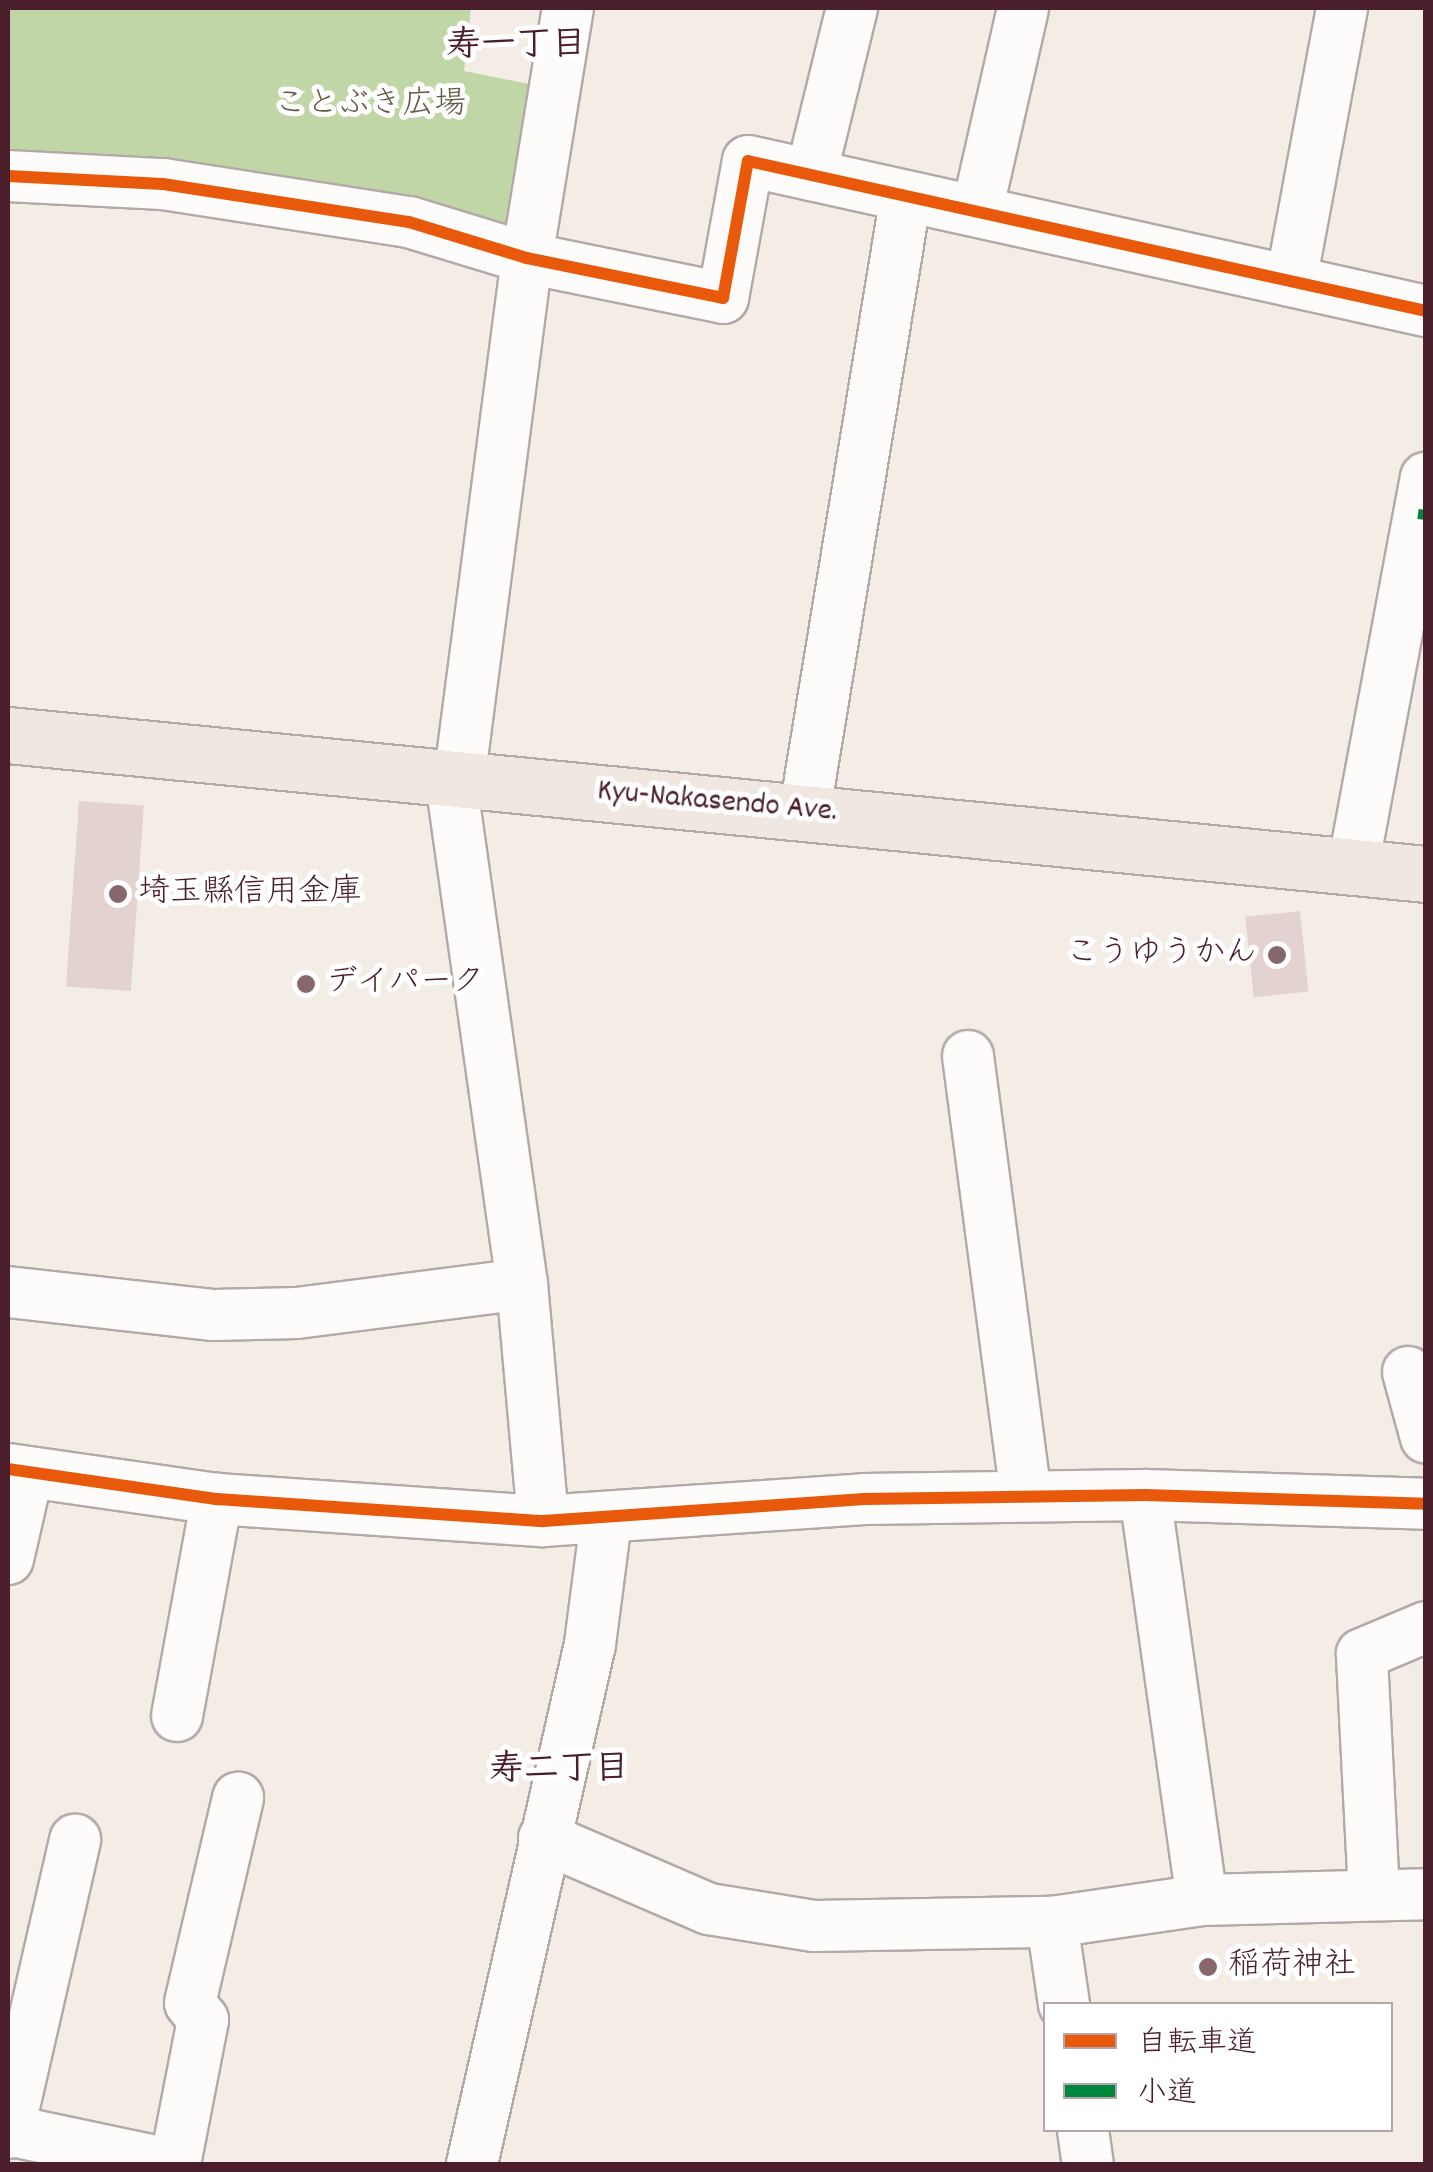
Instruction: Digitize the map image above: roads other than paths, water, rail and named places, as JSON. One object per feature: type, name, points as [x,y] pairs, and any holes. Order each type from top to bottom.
[{"type":"main road","name":"Kyu-Nakasendo Ave.","points":[[8,735],[455,781],[805,810],[1426,874]]},
{"type":"street","points":[[544,1521],[522,1284],[455,781],[527,258],[568,8]]},
{"type":"street","points":[[812,175],[852,8]]},
{"type":"street","points":[[977,211],[1023,8]]},
{"type":"street","points":[[1291,281],[1342,8]]},
{"type":"street","points":[[8,176],[164,184],[390,219],[527,258],[722,298],[748,161],[1426,310]]},
{"type":"street","points":[[805,810],[906,196]]},
{"type":"street","points":[[1353,867],[1426,478]]},
{"type":"street","points":[[968,1056],[1026,1496]]},
{"type":"street","points":[[8,1292],[114,1308],[247,1314],[522,1284]]},
{"type":"street","points":[[1408,1372],[1426,1438]]},
{"type":"street","points":[[8,1558],[18,1471],[217,1499],[544,1521],[606,1520],[864,1498],[1145,1495],[1426,1504]]},
{"type":"street","points":[[1145,1495],[1202,1900]]},
{"type":"street","points":[[177,1716],[217,1499]]},
{"type":"street","points":[[472,2164],[590,1644],[606,1520]]},
{"type":"street","points":[[1374,1894],[1362,1654],[1426,1626]]},
{"type":"street","points":[[75,1840],[8,2131],[157,2163],[203,2020],[190,2002],[238,1798]]},
{"type":"street","points":[[544,1838],[709,1909],[814,1926],[1052,1922],[1202,1900],[1426,1894]]},
{"type":"street","points":[[1052,1922],[1064,2002]]},
{"type":"street","points":[[1083,2132],[1088,2164]]},
{"type":"place","name":"埼玉縣信用金庫","points":[[118,894]]},
{"type":"place","name":"こうゆうかん","points":[[1277,955]]},
{"type":"place","name":"デイパーク","points":[[306,984]]},
{"type":"place","name":"稲荷神社","points":[[1208,1967]]},
{"type":"district","name":"寿一丁目","points":[[516,47]]},
{"type":"district","name":"寿二丁目","points":[[559,1771]]},
{"type":"park label","name":"ことぶき広場","points":[[370,106]]}]
